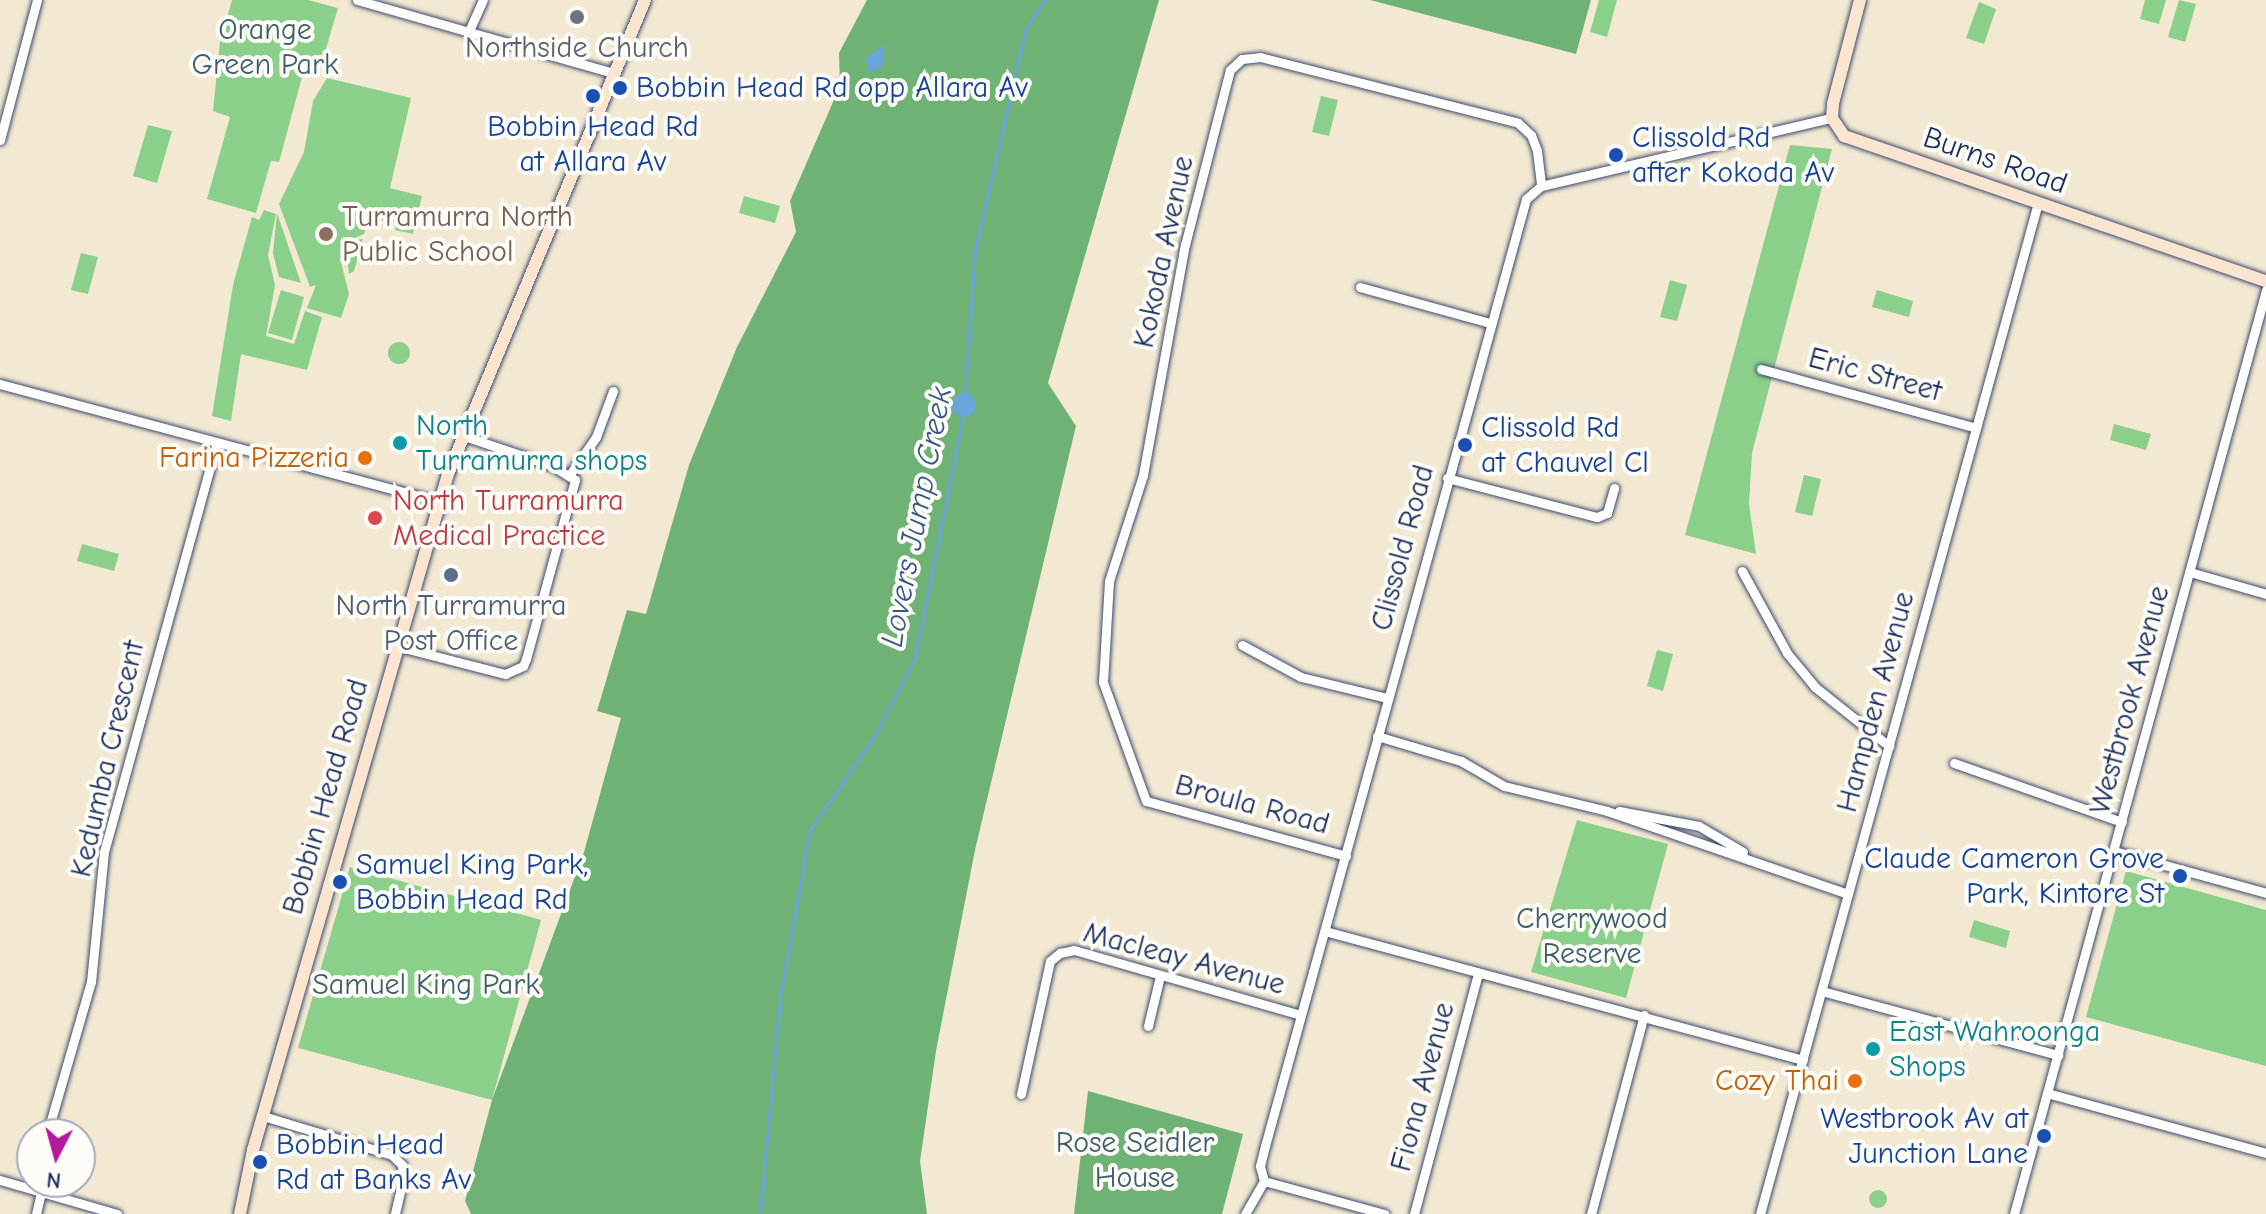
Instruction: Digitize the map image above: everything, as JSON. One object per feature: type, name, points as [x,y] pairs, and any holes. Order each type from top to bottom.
[{"type":"main road","name":"Bobbin Head Road","points":[[240,1214],[263,1116],[438,501],[645,0]]},
{"type":"main road","points":[[1832,118],[1860,0]]},
{"type":"main road","name":"Burns Road","points":[[1832,118],[1844,136],[2266,281]]},
{"type":"street","points":[[0,140],[37,0]]},
{"type":"street","points":[[357,0],[614,73]]},
{"type":"street","points":[[469,31],[483,0]]},
{"type":"street","name":"Kokoda Avenue","points":[[1146,801],[1103,682],[1109,581],[1143,475],[1185,245],[1230,70],[1242,59],[1260,57],[1518,123],[1531,135],[1537,151],[1541,186]]},
{"type":"street","points":[[1541,186],[1832,118]]},
{"type":"street","name":"Clissold Road","points":[[1245,1214],[1264,1181],[1260,1166],[1521,210],[1541,186]]},
{"type":"street","name":"Hampden Avenue","points":[[1760,1214],[2038,203]]},
{"type":"street","points":[[1360,287],[1490,323]]},
{"type":"street","name":"Westbrook Avenue","points":[[2014,1214],[2266,290]]},
{"type":"street","name":"Eric Street","points":[[1761,369],[1976,428]]},
{"type":"street","points":[[0,384],[438,501]]},
{"type":"street","points":[[396,646],[496,673],[523,666],[572,498],[571,473],[596,437],[613,391]]},
{"type":"street","points":[[464,436],[571,473]]},
{"type":"street","name":"Kedumba Crescent","points":[[52,1118],[91,982],[104,852],[216,444]]},
{"type":"street","points":[[1447,478],[1597,517],[1607,513],[1614,488]]},
{"type":"street","points":[[1742,571],[1787,653],[1815,687],[1889,746]]},
{"type":"street","points":[[2190,572],[2266,594]]},
{"type":"street","points":[[1242,645],[1301,677],[1387,698]]},
{"type":"street","points":[[1377,736],[1461,761],[1504,786],[1607,811],[1645,813],[1699,826],[1767,866],[1848,894]]},
{"type":"street","points":[[1954,763],[2122,822]]},
{"type":"street","name":"Broula Road","points":[[1146,801],[1346,856]]},
{"type":"street","points":[[2114,851],[2266,893]]},
{"type":"street","points":[[1325,931],[1803,1060]]},
{"type":"street","name":"Macleay Avenue","points":[[1021,1094],[1050,961],[1074,950],[1301,1015]]},
{"type":"street","name":"Fiona Avenue","points":[[1414,1214],[1478,973]]},
{"type":"street","points":[[1148,1026],[1160,976]]},
{"type":"street","points":[[1822,991],[2058,1055]]},
{"type":"street","points":[[1591,1214],[1644,1015]]},
{"type":"street","points":[[2047,1093],[2266,1153]]},
{"type":"street","points":[[263,1116],[392,1155],[402,1165],[403,1179],[395,1214]]},
{"type":"street","points":[[1264,1181],[1385,1214]]},
{"type":"street","points":[[67,1198],[117,1214]]},
{"type":"green space","name":"Orange Green Park","points":[[232,0],[308,0],[338,8],[320,69],[305,66],[279,162],[271,161],[256,213],[207,199],[230,117],[213,111],[220,42]]},
{"type":"green space","points":[[867,0],[1159,0],[1048,383],[1076,426],[975,850],[936,1051],[920,1161],[927,1214],[471,1214],[465,1201],[492,1100],[584,852],[621,718],[597,711],[627,610],[646,614],[689,465],[737,347],[796,232],[790,201],[840,86],[839,53]]},
{"type":"green space","points":[[1370,0],[1591,0],[1576,54]]},
{"type":"green space","points":[[1599,0],[1617,0],[1607,37],[1590,32]]},
{"type":"green space","points":[[2145,0],[2166,0],[2159,24],[2140,19]]},
{"type":"green space","points":[[2179,0],[2196,4],[2185,42],[2168,37]]},
{"type":"green space","points":[[1979,2],[1996,9],[1984,44],[1966,38]]},
{"type":"green space","points":[[327,78],[411,98],[390,188],[422,196],[413,234],[395,230],[396,223],[369,218],[364,234],[348,241],[363,239],[354,271],[349,274],[347,258],[340,258],[349,294],[341,318],[307,308],[316,285],[310,287],[279,204],[304,152],[313,101]]},
{"type":"green space","points":[[1321,96],[1338,100],[1329,136],[1312,132]]},
{"type":"green space","points":[[148,125],[172,131],[157,183],[133,176]]},
{"type":"green space","points":[[1790,145],[1832,149],[1752,453],[1749,504],[1756,554],[1685,535]]},
{"type":"green space","points":[[744,196],[780,206],[775,223],[739,213]]},
{"type":"green space","points":[[264,210],[276,214],[268,255],[275,285],[266,336],[294,344],[305,311],[322,317],[307,370],[241,354],[231,421],[212,416],[233,285],[252,217],[259,220]]},
{"type":"green space","points":[[277,213],[301,283],[279,277],[273,253]]},
{"type":"green space","points":[[81,253],[98,257],[88,294],[71,290]]},
{"type":"green space","points":[[1670,280],[1687,285],[1677,321],[1660,317]]},
{"type":"green space","points":[[281,290],[304,297],[292,340],[268,333]]},
{"type":"green space","points":[[1877,290],[1913,301],[1909,317],[1872,307]]},
{"type":"green space","points":[[399,342],[407,345],[410,353],[407,361],[399,364],[391,361],[388,353],[391,345]]},
{"type":"green space","points":[[2114,424],[2151,434],[2146,450],[2110,440]]},
{"type":"green space","points":[[1804,475],[1821,479],[1812,516],[1795,512]]},
{"type":"green space","points":[[82,544],[119,554],[114,571],[77,561]]},
{"type":"green space","points":[[1657,650],[1673,654],[1663,691],[1647,686]]},
{"type":"green space","name":"Cherrywood Reserve","points":[[1577,820],[1668,844],[1626,998],[1531,972]]},
{"type":"green space","name":"Samuel King Park","points":[[350,867],[541,920],[492,1100],[298,1048]]},
{"type":"green space","points":[[2126,871],[2266,910],[2266,1066],[2086,1017]]},
{"type":"green space","points":[[1974,920],[2010,931],[2006,948],[1969,937]]},
{"type":"green space","name":"Rose Seidler House","points":[[1088,1091],[1243,1134],[1222,1214],[1074,1214]]},
{"type":"green space","points":[[1874,1190],[1882,1190],[1887,1199],[1885,1206],[1874,1208],[1869,1203],[1869,1195]]},
{"type":"water","points":[[884,45],[883,65],[870,73],[865,59]]},
{"type":"water","points":[[964,393],[973,396],[976,405],[973,414],[964,417],[955,414],[952,405],[955,396]]},
{"type":"waterway","name":"Lovers Jump Creek","points":[[965,393],[975,250],[1026,28],[1045,0]]},
{"type":"waterway","name":"Lovers Jump Creek","points":[[760,1214],[780,998],[810,830],[875,735],[915,658],[963,416]]},
{"type":"place","name":"Northside Church","points":[[577,17]]},
{"type":"place","name":"Bobbin Head Rd opp Allara Av","points":[[620,88]]},
{"type":"place","name":"Bobbin Head Rd at Allara Av","points":[[593,96]]},
{"type":"place","name":"Clissold Rd after Kokoda Av","points":[[1616,155]]},
{"type":"place","name":"Turramurra North Public School","points":[[326,234]]},
{"type":"place","name":"North Turramurra shops","points":[[400,443]]},
{"type":"place","name":"Clissold Rd at Chauvel Cl","points":[[1465,445]]},
{"type":"place","name":"Farina Pizzeria","points":[[365,458]]},
{"type":"place","name":"North Turramurra Medical Practice","points":[[375,518]]},
{"type":"place","name":"North Turramurra Post Office","points":[[451,575]]},
{"type":"place","name":"Claude Cameron Grove Park, Kintore St","points":[[2180,876]]},
{"type":"place","name":"Samuel King Park, Bobbin Head Rd","points":[[340,882]]},
{"type":"place","name":"East Wahroonga Shops","points":[[1873,1049]]},
{"type":"place","name":"Cozy Thai","points":[[1855,1081]]},
{"type":"place","name":"Westbrook Av at Junction Lane","points":[[2044,1136]]},
{"type":"place","name":"Bobbin Head Rd at Banks Av","points":[[260,1162]]}]
